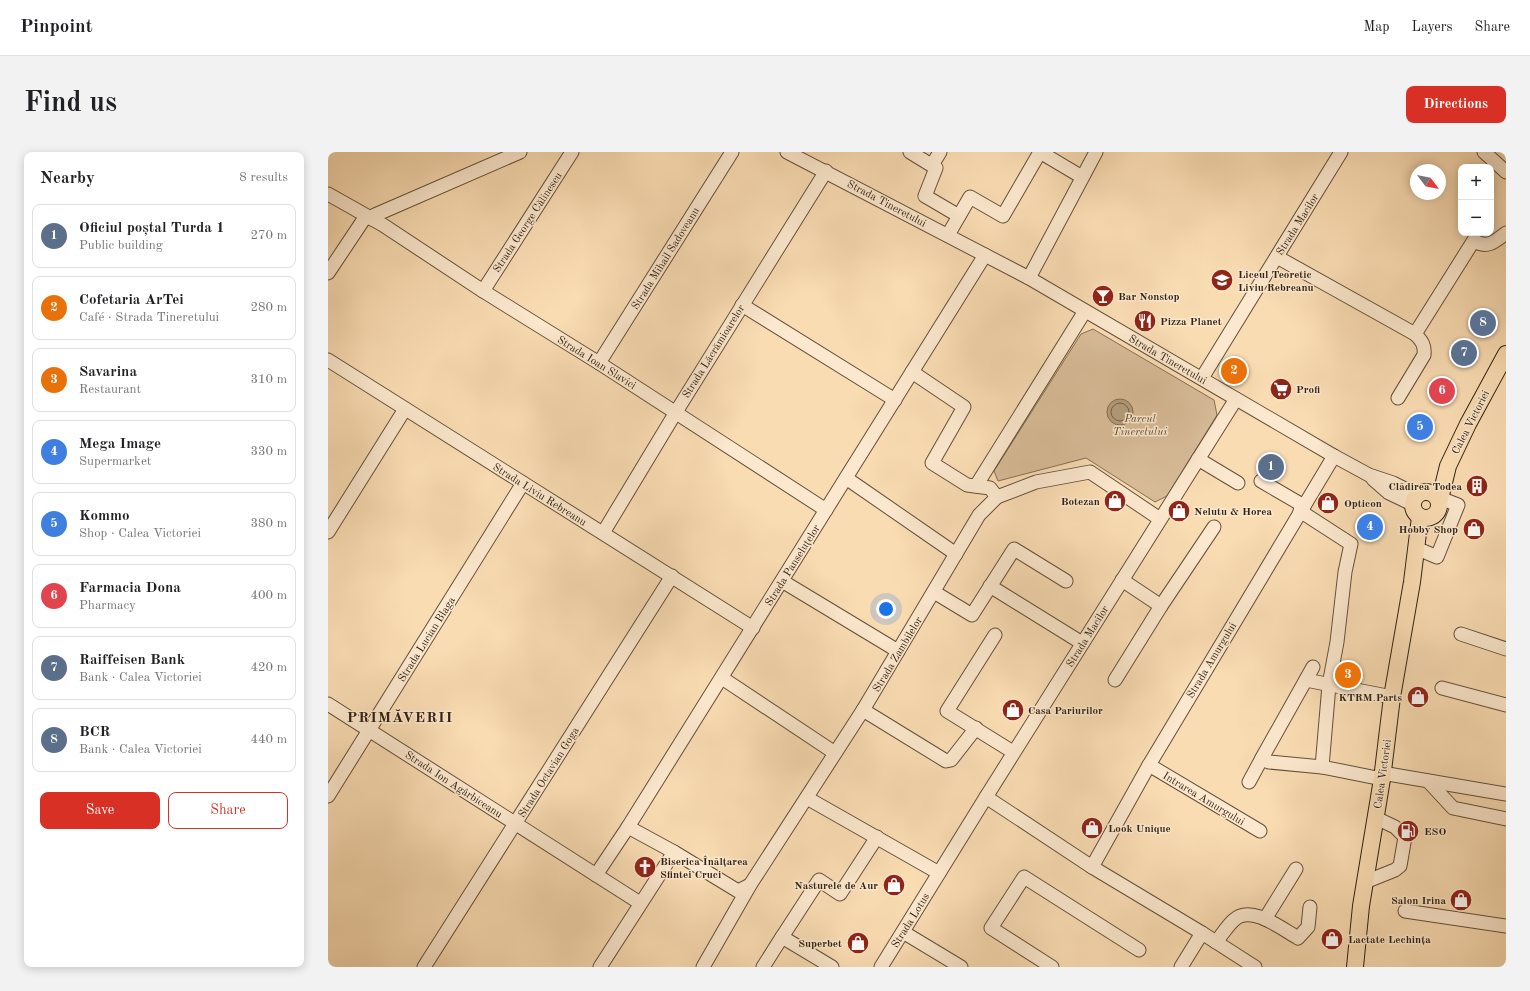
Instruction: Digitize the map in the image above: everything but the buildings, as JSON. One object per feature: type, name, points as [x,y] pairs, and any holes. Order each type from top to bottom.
[{"type":"main road","name":"Calea Victoriei","points":[[1355,967],[1361,906],[1376,818],[1392,697],[1427,503],[1505,356]]},
{"type":"main road","name":"Calea Victoriei","points":[[1412,582],[1423,551],[1427,503]]},
{"type":"street","points":[[328,273],[369,218],[520,152]]},
{"type":"street","name":"Strada George Călinescu","points":[[482,291],[572,152]]},
{"type":"street","name":"Strada Mihail Sadoveanu","points":[[599,363],[732,152]]},
{"type":"street","points":[[910,152],[936,168],[925,196],[959,216]]},
{"type":"street","points":[[932,165],[940,152]]},
{"type":"street","points":[[948,235],[970,197],[1003,216],[1040,152],[1082,177]]},
{"type":"street","points":[[1029,278],[1096,152]]},
{"type":"street","name":"Strada Macilor","points":[[1202,378],[1341,152]]},
{"type":"street","points":[[1484,152],[1506,172]]},
{"type":"street","name":"Strada Tineretului","points":[[796,154],[1029,278],[1369,475],[1393,483],[1427,503],[1458,505],[1437,557],[1423,551]]},
{"type":"street","name":"Strada Lăcrămioarelor","points":[[603,533],[676,412],[826,171]]},
{"type":"street","name":"Strada Ioan Slavici","points":[[328,194],[369,218],[482,291],[599,363],[826,510]]},
{"type":"street","points":[[1414,334],[1474,240],[1478,243],[1490,245],[1506,233]]},
{"type":"street","name":"Strada Panseluțelor","points":[[596,874],[628,827],[722,678],[985,255]]},
{"type":"street","points":[[1277,257],[1414,334],[1422,341],[1425,347],[1424,355],[1398,398]]},
{"type":"street","points":[[742,305],[895,400]]},
{"type":"street","points":[[976,486],[1085,311]]},
{"type":"street","name":"Strada Liviu Rebreanu","points":[[328,360],[753,628]]},
{"type":"street","points":[[912,372],[964,407],[932,463],[967,485],[990,488],[997,497]]},
{"type":"street","name":"Strada Macilor","points":[[939,873],[1236,399]]},
{"type":"street","points":[[328,532],[405,409]]},
{"type":"street","name":"Strada Amurgului","points":[[1092,867],[1149,765],[1334,456]]},
{"type":"street","points":[[1198,459],[1238,484]]},
{"type":"street","name":"Strada Zambilelor","points":[[703,967],[750,885],[863,710],[979,516],[997,497],[1036,482],[1090,472],[1160,519]]},
{"type":"street","points":[[846,478],[956,554]]},
{"type":"street","points":[[1261,481],[1352,544],[1346,572],[1337,642],[1329,685],[1322,767]]},
{"type":"street","name":"Strada Lucian Blaga","points":[[328,796],[523,483]]},
{"type":"street","points":[[1115,680],[1161,606],[1214,527]]},
{"type":"street","points":[[934,592],[972,615],[1014,549],[1066,581]]},
{"type":"street","name":"Strada Octavian Goga","points":[[424,967],[672,576]]},
{"type":"street","points":[[1122,580],[1161,606]]},
{"type":"street","points":[[782,581],[898,651]]},
{"type":"street","points":[[990,586],[1082,643]]},
{"type":"street","points":[[1461,634],[1506,649]]},
{"type":"street","points":[[995,635],[947,711],[1014,752]]},
{"type":"street","points":[[1248,782],[1313,667]]},
{"type":"street","points":[[722,678],[835,753]]},
{"type":"street","points":[[1306,680],[1392,697]]},
{"type":"street","points":[[1442,688],[1506,705]]},
{"type":"street","name":"Strada Ion Agârbiceanu","points":[[328,704],[640,903]]},
{"type":"street","points":[[863,710],[946,761],[950,760],[976,728]]},
{"type":"street","points":[[1262,758],[1269,762],[1322,767],[1428,781],[1506,794]]},
{"type":"street","name":"Intrarea Amurgului","points":[[1149,765],[1260,831]]},
{"type":"street","points":[[1428,781],[1453,808],[1506,819]]},
{"type":"street","points":[[986,797],[1092,867],[1202,933],[1255,967]]},
{"type":"street","points":[[807,798],[939,873]]},
{"type":"street","points":[[1365,882],[1395,870],[1400,866],[1405,837],[1395,827],[1376,818]]},
{"type":"street","points":[[628,827],[674,852],[738,891],[750,885]]},
{"type":"street","points":[[763,967],[819,880],[840,894],[877,837]]},
{"type":"street","points":[[600,967],[674,852]]},
{"type":"street","points":[[1265,919],[1296,869]]},
{"type":"street","name":"Strada Lotus","points":[[881,967],[939,873]]},
{"type":"street","points":[[1052,967],[991,928],[1024,878],[1140,950]]},
{"type":"street","points":[[1216,942],[1235,919],[1250,914],[1265,919],[1298,938],[1308,927],[1310,907]]},
{"type":"street","points":[[1405,911],[1506,926]]},
{"type":"street","points":[[903,932],[961,967]]},
{"type":"street","points":[[1180,967],[1202,933]]},
{"type":"street","points":[[782,937],[832,967]]},
{"type":"green space","name":"Parcul Tineretului","points":[[1093,329],[1214,400],[1217,415],[1167,496],[1155,502],[1086,458],[998,481],[994,471],[1081,334]]},
{"type":"water","points":[[1120,399],[1129,403],[1133,412],[1129,421],[1120,425],[1111,421],[1107,412],[1111,403]]},
{"type":"place","name":"Liceul Teoretic Liviu Rebreanu","points":[[1222,280]]},
{"type":"place","name":"Bar Nonstop","points":[[1103,296]]},
{"type":"place","name":"Pizza Planet","points":[[1145,321]]},
{"type":"place","name":"BCR","points":[[1483,323]]},
{"type":"place","name":"Raiffeisen Bank","points":[[1464,353]]},
{"type":"place","name":"Cofetaria ArTei","points":[[1234,371]]},
{"type":"place","name":"Profi","points":[[1281,389]]},
{"type":"place","name":"Farmacia Dona","points":[[1442,391]]},
{"type":"place","name":"Kommo","points":[[1420,427]]},
{"type":"place","name":"Oficiul poștal Turda 1","points":[[1271,467]]},
{"type":"place","name":"Clădirea Todea","points":[[1477,486]]},
{"type":"place","name":"Botezan","points":[[1115,501]]},
{"type":"place","name":"Opticon","points":[[1328,503]]},
{"type":"place","name":"Nelutu & Horea","points":[[1179,511]]},
{"type":"place","name":"Mega Image","points":[[1370,527]]},
{"type":"place","name":"Hobby Shop","points":[[1474,529]]},
{"type":"place","name":"Savarina","points":[[1348,675]]},
{"type":"place","name":"KTRM Parts","points":[[1418,697]]},
{"type":"place","name":"Casa Pariurilor","points":[[1013,710]]},
{"type":"place","name":"Look Unique","points":[[1092,828]]},
{"type":"place","name":"ESO","points":[[1408,831]]},
{"type":"place","name":"Biserica Înălțarea Sfintei Cruci","points":[[645,867]]},
{"type":"place","name":"Nasturele de Aur","points":[[894,885]]},
{"type":"place","name":"Salon Irina","points":[[1461,900]]},
{"type":"place","name":"Lactate Lechința","points":[[1332,939]]},
{"type":"place","name":"Superbet","points":[[858,943]]},
{"type":"district","name":"PRIMĂVERII","points":[[400,717]]}]
